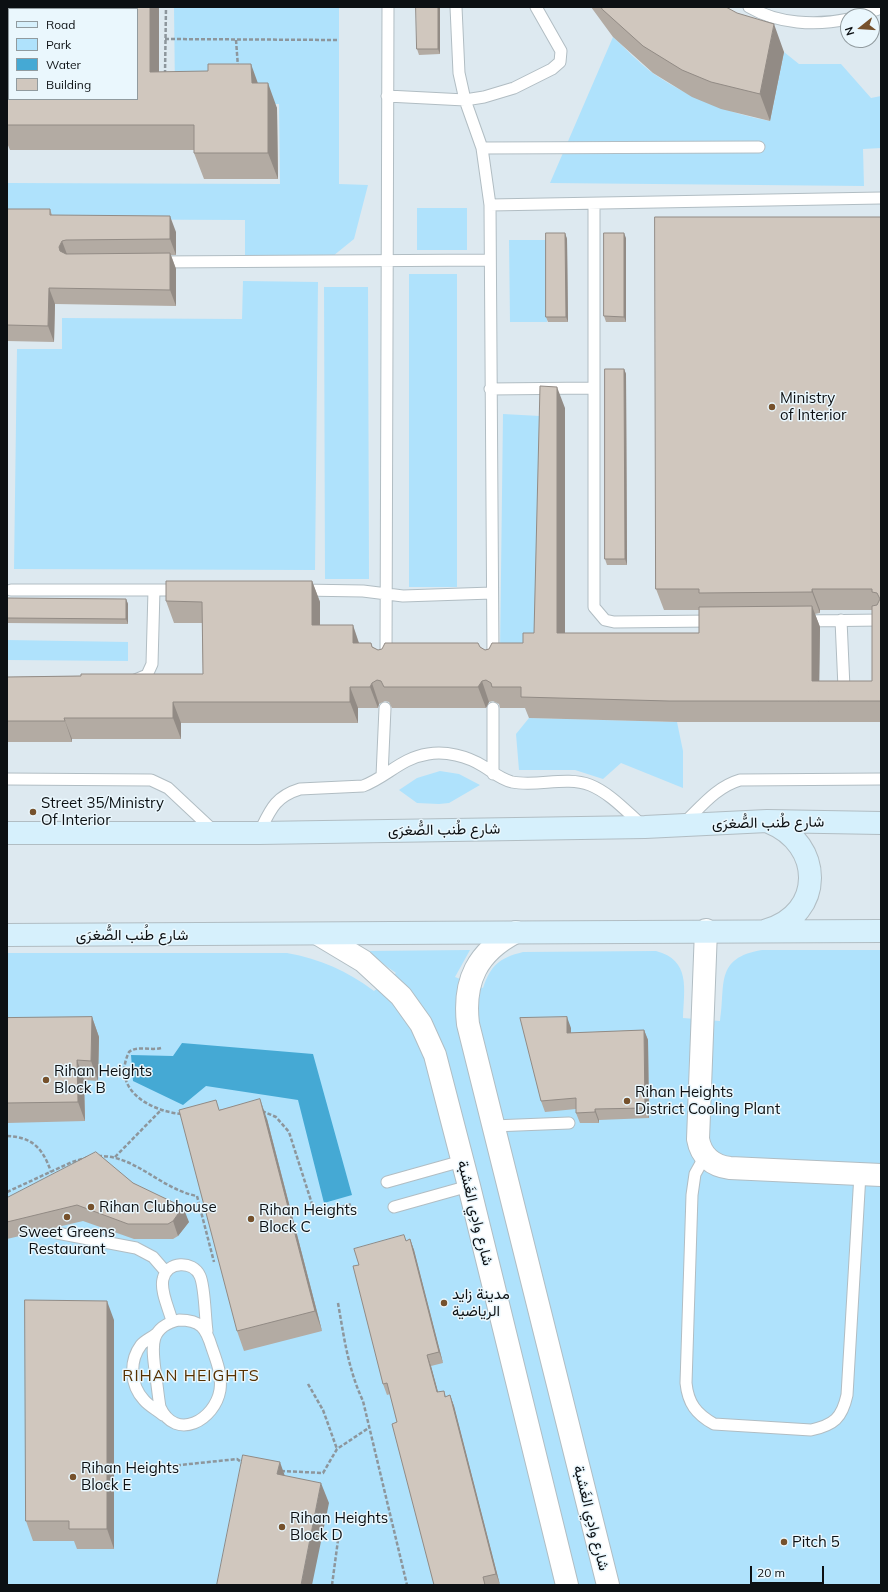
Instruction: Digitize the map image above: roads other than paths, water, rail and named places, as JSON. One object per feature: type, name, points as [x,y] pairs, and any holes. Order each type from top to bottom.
[{"type":"street","name":"شارع طُنب الصُّغرَى","points":[[7,833],[259,833],[645,827],[767,822],[881,823]]},
{"type":"street","points":[[762,931],[776,927],[790,919],[800,908],[807,894],[810,879],[809,863],[803,849],[794,836],[782,827],[767,822]]},
{"type":"street","name":"شارع طُنب الصُّغرَى","points":[[7,935],[318,934],[706,930],[881,931]]},
{"type":"street","points":[[706,930],[698,1139],[700,1148],[705,1156],[720,1167],[870,1174]]},
{"type":"street","name":"شارع وادِي الغَشبة","points":[[516,932],[491,948],[481,960],[471,978],[466,1007],[468,1024],[608,1585]]},
{"type":"street","name":"شارع وادِي الغَشبة","points":[[318,934],[357,958],[383,978],[401,996],[421,1024],[435,1055],[469,1186],[567,1585]]},
{"type":"lane","points":[[386,664],[388,7]]},
{"type":"lane","points":[[456,7],[459,73],[465,100],[482,148],[490,206],[493,664]]},
{"type":"lane","points":[[387,96],[465,100],[499,94],[557,66],[560,62],[561,51],[536,7]]},
{"type":"lane","points":[[749,7],[780,19],[809,23],[840,20]]},
{"type":"lane","points":[[482,148],[759,147]]},
{"type":"lane","points":[[490,206],[881,198]]},
{"type":"lane","points":[[594,204],[594,608],[602,617],[614,622],[726,621]]},
{"type":"lane","points":[[150,262],[490,260]]},
{"type":"lane","points":[[490,389],[593,388]]},
{"type":"lane","points":[[11,590],[194,590]]},
{"type":"lane","points":[[128,680],[141,679],[150,670],[154,590]]},
{"type":"lane","points":[[288,590],[363,591],[413,597],[492,593]]},
{"type":"lane","points":[[841,620],[844,688]]},
{"type":"lane","points":[[795,621],[881,620]]},
{"type":"lane","points":[[382,776],[385,708]]},
{"type":"lane","points":[[492,708],[493,774]]},
{"type":"lane","points":[[259,833],[272,807],[290,792],[363,786],[410,758],[427,754],[443,753],[472,760],[493,774],[513,782],[588,784],[599,789],[645,827]]},
{"type":"lane","points":[[7,779],[151,780],[168,788],[217,833]]},
{"type":"lane","points":[[681,826],[714,793],[731,783],[740,780],[881,779]]},
{"type":"lane","points":[[494,1126],[569,1122]]},
{"type":"lane","points":[[705,1156],[695,1174],[692,1195],[686,1383],[687,1396],[693,1408],[702,1418],[714,1424],[811,1430],[824,1427],[836,1420],[844,1408],[847,1395],[870,1174]]},
{"type":"lane","points":[[386,1182],[462,1161]]},
{"type":"lane","points":[[394,1207],[469,1186]]},
{"type":"lane","points":[[57,1233],[136,1248],[153,1257],[166,1272]]},
{"type":"lane","points":[[172,1321],[163,1286],[166,1272],[178,1264],[192,1266],[201,1277],[207,1331],[220,1374],[220,1392],[217,1400],[207,1414],[193,1424],[178,1425],[171,1422],[144,1400],[134,1383],[132,1373],[133,1362],[142,1344],[156,1334],[166,1324],[172,1321],[187,1320],[195,1322],[207,1331]]},
{"type":"lane","points":[[156,1334],[152,1345],[160,1407],[163,1415]]},
{"type":"water","points":[[182,1043],[313,1054],[352,1195],[324,1203],[298,1100],[206,1086],[183,1105],[133,1081],[131,1055],[173,1056]]},
{"type":"place","name":"Ministry of Interior","points":[[772,407]]},
{"type":"place","name":"Street 35/Ministry Of Interior","points":[[33,812]]},
{"type":"place","name":"Rihan Heights Block B","points":[[46,1080]]},
{"type":"place","name":"Rihan Heights District Cooling Plant","points":[[627,1101]]},
{"type":"place","name":"Rihan Clubhouse","points":[[91,1207]]},
{"type":"place","name":"Sweet Greens Restaurant","points":[[67,1217]]},
{"type":"place","name":"Rihan Heights Block C","points":[[251,1219]]},
{"type":"place","name":"مدينة زايد الرياضية","points":[[444,1303]]},
{"type":"place","name":"Rihan Heights Block E","points":[[73,1477]]},
{"type":"place","name":"Rihan Heights Block D","points":[[282,1527]]},
{"type":"place","name":"Pitch 5","points":[[784,1542]]},
{"type":"district","name":"RIHAN HEIGHTS","points":[[191,1376]]}]
